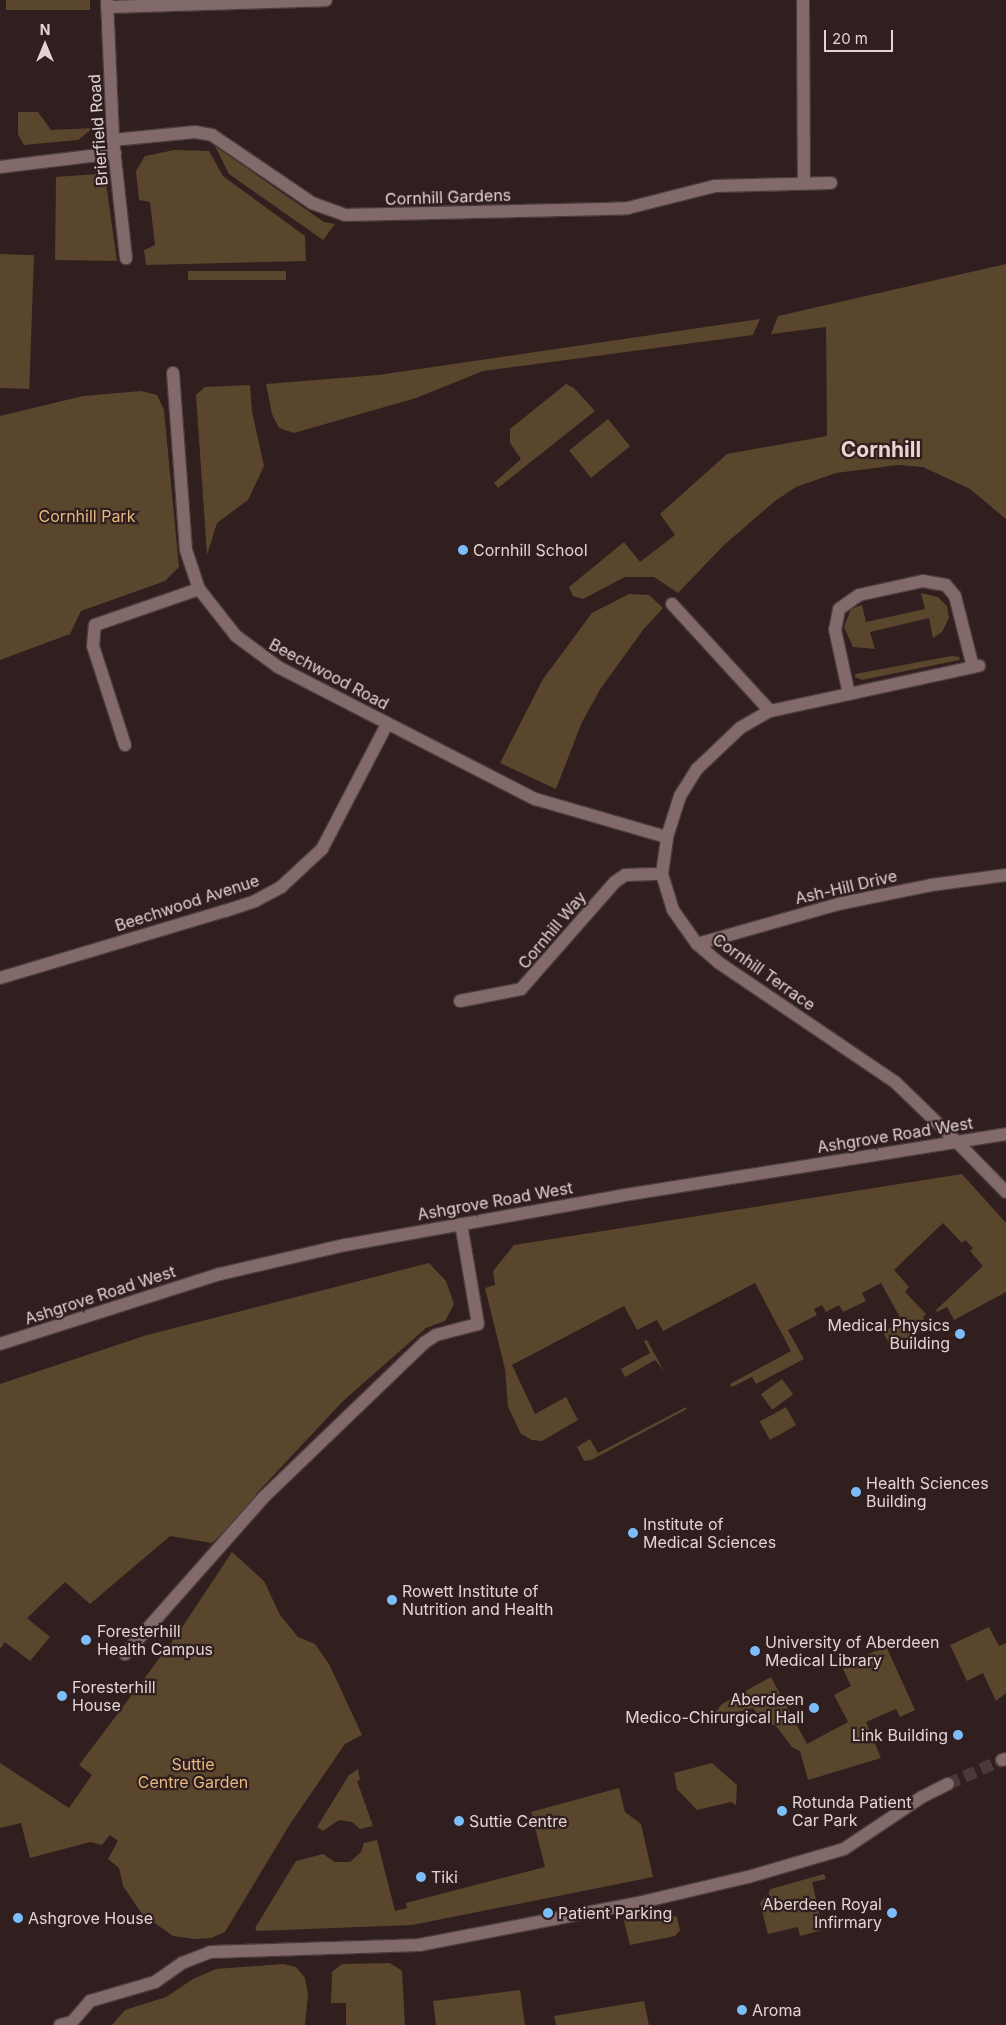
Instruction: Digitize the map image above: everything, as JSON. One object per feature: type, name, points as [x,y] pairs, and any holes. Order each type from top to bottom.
[{"type":"street","points":[[107,3],[326,0]]},
{"type":"street","points":[[803,0],[804,183]]},
{"type":"street","name":"Brierfield Road","points":[[107,3],[113,140],[126,258]]},
{"type":"street","name":"Cornhill Gardens","points":[[113,140],[195,132],[212,135],[312,203],[345,215],[628,208],[715,186],[831,183]]},
{"type":"street","points":[[0,167],[115,153]]},
{"type":"street","name":"Beechwood Road","points":[[173,373],[186,550],[199,589],[236,636],[256,653],[387,724],[535,800],[667,837]]},
{"type":"street","name":"Cornhill Terrace","points":[[849,694],[835,630],[836,616],[840,609],[859,595],[923,581],[946,585],[958,605],[976,666],[849,694],[770,711],[740,728],[696,770],[680,796],[667,837],[662,874],[673,910],[697,944],[718,962],[895,1082],[1006,1192]]},
{"type":"street","points":[[125,745],[93,646],[92,631],[101,620],[199,589]]},
{"type":"street","points":[[672,604],[770,711]]},
{"type":"street","name":"Beechwood Avenue","points":[[0,978],[225,911],[255,901],[281,887],[322,850],[387,724]]},
{"type":"street","name":"Cornhill Way","points":[[460,1001],[521,989],[615,882],[626,875],[662,874]]},
{"type":"street","name":"Ash-Hill Drive","points":[[697,944],[838,904],[931,885],[1006,875]]},
{"type":"street","name":"Ashgrove Road West","points":[[0,1344],[220,1274],[345,1245],[1006,1134]]},
{"type":"street","points":[[124,1654],[264,1498],[416,1350],[436,1335],[478,1324],[461,1224]]},
{"type":"street","points":[[60,2025],[72,2022],[90,2000],[155,1982],[182,1963],[210,1952],[419,1945],[635,1904],[748,1877],[844,1849],[922,1797],[948,1784]]},
{"type":"green space","points":[[6,0],[90,0],[90,10],[6,10]]},
{"type":"green space","points":[[18,112],[38,112],[51,130],[93,128],[78,140],[24,145],[18,134]]},
{"type":"green space","points":[[215,146],[324,222],[335,224],[323,240],[229,174]]},
{"type":"green space","points":[[174,150],[209,151],[223,176],[305,236],[306,261],[146,265],[144,250],[155,245],[150,202],[139,200],[136,171],[145,156]]},
{"type":"green space","points":[[97,174],[106,183],[117,261],[55,260],[56,177]]},
{"type":"green space","points":[[0,254],[34,255],[29,389],[0,388]]},
{"type":"green space","points":[[1006,264],[1006,519],[970,489],[923,467],[898,465],[836,473],[796,487],[775,501],[724,545],[678,593],[654,577],[625,577],[583,599],[573,596],[569,587],[624,542],[640,562],[675,535],[660,514],[727,454],[827,436],[826,327],[771,334],[778,316]]},
{"type":"green space","points":[[188,271],[286,271],[286,280],[188,280]]},
{"type":"green space","points":[[760,319],[753,335],[483,371],[416,398],[294,433],[279,428],[272,414],[266,384],[378,375]]},
{"type":"green space","points":[[566,384],[574,388],[595,411],[498,488],[494,483],[521,459],[510,443],[510,429]]},
{"type":"green space","points":[[250,385],[252,411],[264,466],[248,500],[217,523],[207,555],[196,395],[205,387]]},
{"type":"green space","name":"Cornhill Park","points":[[141,391],[157,395],[164,410],[179,567],[165,581],[81,611],[70,634],[0,660],[0,416],[83,396]]},
{"type":"green space","points":[[608,419],[630,446],[591,478],[569,450]]},
{"type":"green space","points":[[921,593],[938,597],[947,606],[949,618],[942,632],[933,638],[929,618],[870,632],[875,649],[853,647],[844,627],[851,609],[862,605],[866,622],[925,609]]},
{"type":"green space","points":[[629,594],[649,595],[663,608],[643,630],[601,688],[582,722],[556,789],[500,763],[543,679],[592,613]]},
{"type":"green space","points":[[951,656],[960,657],[959,660],[862,680],[855,677],[855,674]]},
{"type":"green space","points":[[962,1174],[1006,1223],[1006,1292],[954,1320],[947,1307],[937,1312],[936,1310],[983,1266],[970,1251],[973,1248],[965,1240],[962,1243],[943,1223],[894,1270],[909,1287],[905,1292],[926,1314],[923,1317],[928,1327],[891,1347],[883,1332],[902,1321],[881,1283],[862,1293],[866,1301],[843,1312],[839,1305],[826,1312],[822,1305],[814,1309],[817,1315],[788,1330],[804,1359],[756,1384],[752,1377],[732,1387],[730,1384],[791,1351],[755,1283],[663,1331],[657,1320],[637,1330],[624,1306],[512,1365],[535,1414],[566,1397],[578,1420],[542,1441],[532,1440],[521,1434],[508,1407],[505,1369],[485,1288],[495,1285],[493,1271],[514,1245]]},
{"type":"green space","points":[[429,1263],[446,1281],[454,1304],[445,1321],[426,1328],[343,1401],[256,1494],[251,1506],[212,1543],[170,1536],[90,1604],[65,1582],[27,1618],[50,1637],[30,1661],[5,1642],[0,1649],[0,1384],[147,1335]]},
{"type":"green space","points":[[647,1340],[664,1371],[655,1360],[625,1377],[621,1369],[650,1353],[644,1341]]},
{"type":"green space","points":[[782,1379],[793,1394],[772,1410],[761,1394]]},
{"type":"green space","points":[[686,1407],[687,1409],[591,1460],[584,1461],[577,1447],[590,1439],[598,1453]]},
{"type":"green space","points":[[786,1407],[796,1425],[770,1440],[760,1422]]},
{"type":"green space","name":"Suttie Centre Garden","points":[[232,1552],[264,1581],[280,1615],[298,1637],[315,1644],[329,1664],[362,1735],[345,1744],[290,1824],[225,1932],[211,1938],[194,1939],[173,1936],[142,1914],[123,1886],[119,1868],[108,1859],[118,1841],[110,1835],[102,1845],[90,1842],[30,1858],[21,1823],[0,1828],[0,1763],[69,1808],[92,1775],[79,1765],[177,1635]]},
{"type":"green space","points":[[989,1627],[999,1646],[1006,1643],[1006,1693],[996,1701],[983,1673],[967,1681],[950,1645]]},
{"type":"green space","points":[[886,1646],[915,1710],[900,1717],[896,1709],[866,1722],[881,1758],[808,1780],[800,1751],[792,1747],[776,1726],[764,1722],[753,1708],[730,1714],[730,1719],[722,1721],[714,1714],[722,1704],[771,1677],[807,1744],[848,1722],[834,1695],[851,1686],[842,1667]]},
{"type":"green space","points":[[712,1763],[737,1785],[736,1805],[731,1802],[697,1810],[677,1789],[674,1773]]},
{"type":"green space","points":[[358,1769],[360,1780],[357,1781],[373,1826],[360,1829],[352,1822],[339,1820],[323,1831],[317,1827],[349,1775]]},
{"type":"green space","points":[[619,1788],[625,1812],[641,1824],[653,1877],[412,1925],[257,1931],[255,1928],[296,1861],[323,1854],[335,1862],[350,1862],[361,1852],[364,1843],[377,1840],[395,1911],[407,1908],[406,1903],[545,1867],[531,1812]]},
{"type":"green space","points":[[824,1874],[826,1879],[812,1882],[823,1930],[800,1936],[798,1927],[768,1934],[760,1903],[771,1889]]},
{"type":"green space","points":[[656,1909],[677,1917],[680,1930],[675,1936],[630,1945],[623,1917]]},
{"type":"green space","points":[[390,1963],[402,1971],[405,2025],[346,2025],[346,2003],[331,2003],[332,1972],[342,1964]]},
{"type":"green space","points":[[283,1964],[296,1967],[305,1978],[308,1994],[305,2025],[112,2025],[125,2010],[166,1997],[193,1979],[216,1969]]},
{"type":"green space","points":[[520,1990],[525,2025],[436,2025],[433,2001]]},
{"type":"green space","points":[[644,2001],[649,2025],[556,2025],[554,2016]]},
{"type":"tunnel","points":[[948,1784],[1002,1760]]},
{"type":"place","name":"Cornhill School","points":[[463,550]]},
{"type":"place","name":"Medical Physics Building","points":[[960,1334]]},
{"type":"place","name":"Health Sciences Building","points":[[856,1492]]},
{"type":"place","name":"Institute of Medical Sciences","points":[[633,1533]]},
{"type":"place","name":"Rowett Institute of Nutrition and Health","points":[[392,1600]]},
{"type":"place","name":"Foresterhill Health Campus","points":[[86,1640]]},
{"type":"place","name":"University of Aberdeen Medical Library","points":[[755,1651]]},
{"type":"place","name":"Foresterhill House","points":[[62,1696]]},
{"type":"place","name":"Aberdeen Medico-Chirurgical Hall","points":[[814,1708]]},
{"type":"place","name":"Link Building","points":[[958,1735]]},
{"type":"place","name":"Rotunda Patient Car Park","points":[[782,1811]]},
{"type":"place","name":"Suttie Centre","points":[[459,1821]]},
{"type":"place","name":"Tiki","points":[[421,1877]]},
{"type":"place","name":"Patient Parking","points":[[548,1913]]},
{"type":"place","name":"Aberdeen Royal Infirmary","points":[[892,1913]]},
{"type":"place","name":"Ashgrove House","points":[[18,1918]]},
{"type":"place","name":"Aroma","points":[[742,2010]]},
{"type":"district","name":"Cornhill","points":[[881,450]]}]
